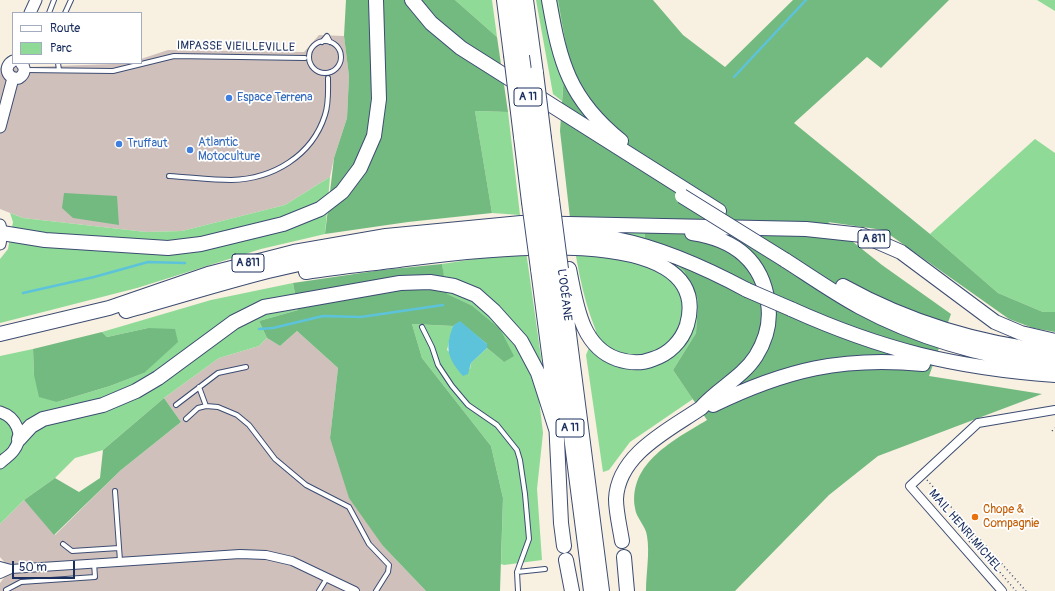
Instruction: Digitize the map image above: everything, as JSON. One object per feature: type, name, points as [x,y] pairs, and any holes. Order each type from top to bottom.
[{"type":"highway","points":[[1,234],[45,240],[168,248],[201,244],[276,226],[320,209],[342,192],[360,168],[374,136],[379,99],[376,0]]},
{"type":"highway","points":[[403,0],[432,34],[465,60],[787,257],[859,307],[909,330],[969,350],[1005,359],[1055,366]]},
{"type":"highway","points":[[412,0],[431,23],[461,48],[641,162],[686,195]]},
{"type":"highway","points":[[504,0],[517,56]]},
{"type":"highway","name":"L’OCÉANE","points":[[515,0],[517,56],[533,138],[541,201],[554,268],[602,591]]},
{"type":"highway","name":"L’OCÉANE","points":[[526,0],[536,73],[533,138]]},
{"type":"highway","points":[[549,0],[560,56],[577,94],[591,114],[640,156],[641,162]]},
{"type":"highway","name":"L’OCÉANE","points":[[541,201],[557,243],[554,268],[591,591]]},
{"type":"highway","name":"A 811","points":[[0,334],[109,308],[208,274],[246,264],[356,241],[435,231],[521,223],[806,229],[862,235],[901,252],[995,322],[1021,333],[1055,341]]},
{"type":"highway","points":[[665,226],[673,230],[709,236],[727,242],[750,260],[766,287],[769,320],[763,344],[757,356],[740,375],[708,400],[701,408]]},
{"type":"highway","name":"A 811","points":[[0,342],[102,318],[208,287],[306,263],[410,246],[507,237],[576,236],[616,239],[651,248],[702,268],[748,290],[866,340],[897,350],[960,365],[1055,375]]},
{"type":"highway","points":[[208,287],[218,290],[247,282],[315,271],[482,250],[524,247],[596,249],[644,259],[662,265],[674,274],[688,297],[688,318],[681,338],[669,351],[660,357],[643,362],[622,361],[602,351],[589,336],[554,268]]},
{"type":"highway","points":[[787,257],[885,308],[922,322],[987,340],[1055,352]]},
{"type":"highway","points":[[554,268],[557,432],[561,523],[564,546]]},
{"type":"highway","points":[[19,439],[31,426],[43,419],[103,405],[136,391],[158,378],[234,322],[264,307],[400,283],[430,282],[454,286],[476,295],[494,311],[521,341],[538,373],[557,432]]},
{"type":"highway","points":[[622,541],[616,499],[618,485],[625,469],[638,452],[701,408],[770,380],[827,366],[874,362],[902,362],[954,368],[960,365]]},
{"type":"highway","points":[[624,557],[627,591]]},
{"type":"highway","points":[[566,560],[572,591]]},
{"type":"main road","points":[[30,12],[36,0]]},
{"type":"main road","points":[[12,62],[7,69],[8,75],[13,78],[19,78],[23,67]]},
{"type":"main road","points":[[0,127],[13,78]]},
{"type":"main road","points":[[0,411],[13,419],[19,432],[19,439],[14,450],[2,460]]},
{"type":"street","points":[[922,475],[978,423],[1055,410]]},
{"type":"street","name":"MAIL HENRI MICHEL","points":[[922,475],[910,486],[1002,591]]},
{"type":"street","points":[[0,566],[11,569],[240,554],[266,555],[292,561],[355,591]]},
{"type":"street","points":[[0,574],[11,569]]},
{"type":"lane","points":[[49,12],[54,0]]},
{"type":"lane","points":[[66,12],[71,0]]},
{"type":"lane","points":[[169,176],[231,180],[268,174],[298,158],[319,130],[326,114],[328,78],[340,64],[340,53],[338,48],[330,42],[322,42],[314,46],[310,54],[305,58],[316,70],[324,73],[328,78]]},
{"type":"lane","points":[[310,54],[311,63]]},
{"type":"lane","name":"IMPASSE VIEILLEVILLE","points":[[23,67],[59,70],[114,71],[174,56],[305,58]]},
{"type":"lane","points":[[58,64],[59,70]]},
{"type":"lane","points":[[324,73],[333,71]]},
{"type":"lane","points":[[422,327],[432,347],[438,365],[452,386],[468,405],[497,426],[517,450],[525,494],[529,539],[517,572],[518,591]]},
{"type":"lane","points":[[176,405],[218,373],[246,367]]},
{"type":"lane","points":[[199,387],[206,406]]},
{"type":"lane","points":[[186,419],[198,408],[206,406],[218,408],[237,415],[249,425],[275,459],[306,485],[349,507],[369,544],[389,565],[388,572],[376,591]]},
{"type":"lane","points":[[115,491],[120,561]]},
{"type":"lane","points":[[63,544],[72,551],[120,548]]},
{"type":"lane","points":[[6,590],[21,582],[95,577],[94,563]]},
{"type":"lane","points":[[517,572],[545,569]]},
{"type":"lane","points":[[319,591],[327,578]]},
{"type":"path","points":[[1052,431],[1055,428]]},
{"type":"path","points":[[922,475],[1026,591]]},
{"type":"path","points":[[958,515],[954,519],[1016,591]]},
{"type":"path","points":[[991,562],[996,558]]},
{"type":"shaded area","points":[[319,35],[344,36],[349,76],[347,118],[334,158],[330,177],[285,205],[182,231],[146,232],[23,218],[0,209],[0,68],[142,64],[142,59],[168,50],[304,52]]},
{"type":"shaded area","points":[[297,331],[338,368],[330,438],[383,546],[426,591],[0,591],[0,583],[8,573],[7,565],[0,557],[0,524],[24,500],[55,535],[121,470],[181,422],[164,398],[219,358],[259,346],[267,338],[280,346]]},
{"type":"green space","points":[[346,0],[455,0],[497,37],[508,112],[475,111],[492,213],[408,222],[325,234],[334,158],[347,118],[349,76],[344,36]]},
{"type":"green space","points":[[455,0],[492,0],[497,37]]},
{"type":"green space","points":[[536,0],[558,0],[566,46],[562,101],[553,94]]},
{"type":"green space","points":[[558,0],[653,0],[683,35],[725,67],[793,0],[949,0],[881,68],[867,57],[794,123],[930,234],[998,293],[1043,312],[1055,312],[1055,332],[1033,328],[1009,319],[883,230],[828,222],[882,265],[951,314],[929,376],[1042,394],[878,456],[829,495],[735,591],[646,591],[648,543],[645,529],[637,515],[635,508],[635,492],[639,478],[646,466],[656,455],[681,436],[707,420],[673,370],[696,333],[698,300],[684,271],[645,238],[643,218],[570,218],[560,131],[566,46]]},
{"type":"green space","points":[[1037,0],[1055,0],[1055,11]]},
{"type":"green space","points":[[475,111],[508,112],[520,215],[492,213]]},
{"type":"green space","points":[[1035,139],[1055,153],[1055,312],[1043,312],[998,293],[930,234]]},
{"type":"green space","points":[[330,177],[325,234],[261,249],[137,288],[0,323],[0,259],[8,249],[13,222],[10,213],[23,218],[146,232],[182,231],[285,205]]},
{"type":"green space","points":[[64,193],[117,196],[119,225],[73,218],[62,208]]},
{"type":"green space","points":[[570,218],[643,218],[645,238],[684,271],[698,300],[696,333],[673,370],[693,399],[630,442],[609,470],[603,472],[586,355],[596,331],[586,303]]},
{"type":"green space","points":[[526,251],[542,364],[532,378],[539,399],[543,433],[537,489],[542,560],[504,565],[501,564],[503,498],[491,446],[422,358],[412,324],[453,326],[447,350],[470,369],[471,363],[487,348],[504,362],[471,305],[446,294],[442,264]]},
{"type":"green space","points":[[442,264],[447,294],[471,305],[500,329],[514,356],[504,362],[487,348],[487,344],[460,322],[453,326],[412,324],[422,358],[491,446],[503,498],[500,591],[426,591],[383,546],[349,498],[330,438],[338,368],[297,331],[280,346],[267,338],[259,321],[298,310],[293,283],[382,270]]},
{"type":"green space","points":[[293,283],[298,310],[259,321],[267,338],[259,346],[219,358],[164,398],[103,450],[75,458],[55,478],[24,500],[0,524],[0,356],[33,349],[34,375],[57,402],[110,386],[144,373],[148,328],[107,337],[102,332],[211,300]]},
{"type":"green space","points":[[148,328],[175,329],[178,342],[144,373],[110,386],[57,402],[39,397],[34,375],[33,349],[102,332],[107,337]]},
{"type":"green space","points":[[164,398],[181,422],[121,470],[54,535],[24,500],[55,478],[79,492],[100,478],[103,450]]},
{"type":"water","points":[[460,321],[487,344],[487,348],[471,363],[468,374],[463,376],[454,364],[448,347],[453,326]]},
{"type":"waterway","points":[[734,77],[806,0]]},
{"type":"waterway","points":[[23,293],[94,277],[148,262],[185,263]]},
{"type":"waterway","points":[[259,329],[273,328],[323,316],[361,317],[443,305]]},
{"type":"place","name":"Espace Terrena","points":[[229,98]]},
{"type":"place","name":"Truffaut","points":[[119,144]]},
{"type":"place","name":"Atlantic Motoculture","points":[[190,150]]},
{"type":"place","name":"Chope & Compagnie","points":[[975,517]]}]
